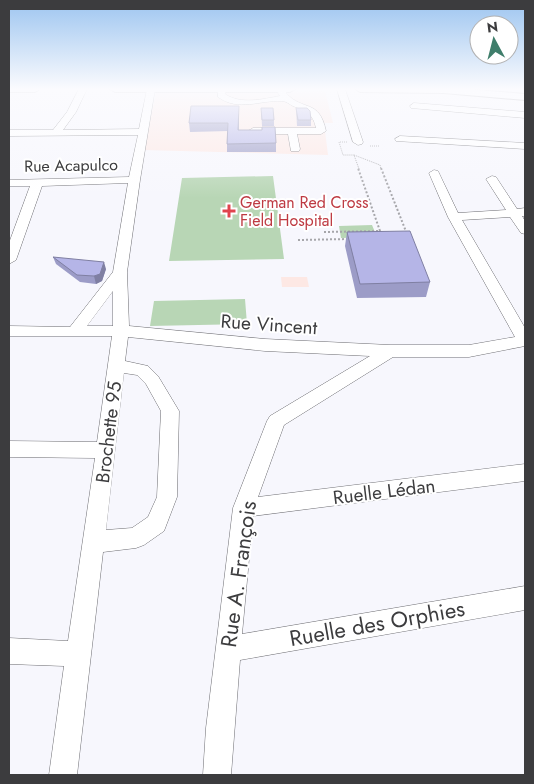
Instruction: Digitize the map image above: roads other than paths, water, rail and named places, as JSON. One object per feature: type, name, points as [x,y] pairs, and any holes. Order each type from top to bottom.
[{"type":"street","points":[[56,133],[61,126]]},
{"type":"street","name":"Brochette 95","points":[[63,775],[121,331],[120,272],[144,126]]},
{"type":"street","points":[[247,131],[322,131],[321,126]]},
{"type":"street","points":[[353,126],[358,142]]},
{"type":"street","points":[[292,131],[294,149]]},
{"type":"street","points":[[9,133],[143,132]]},
{"type":"street","points":[[400,139],[525,146]]},
{"type":"street","points":[[434,173],[454,217],[525,341]]},
{"type":"street","points":[[492,179],[520,212],[525,230]]},
{"type":"street","name":"Rue Acapulco","points":[[9,183],[134,180]]},
{"type":"street","points":[[9,260],[37,183]]},
{"type":"street","points":[[454,217],[520,212]]},
{"type":"street","points":[[74,332],[120,272]]},
{"type":"street","name":"Rue Vincent","points":[[9,331],[121,331],[265,345],[390,350],[469,351],[525,341]]},
{"type":"street","name":"Rue A. François","points":[[217,775],[243,508],[276,421],[390,350]]},
{"type":"street","points":[[94,542],[136,538],[156,524],[167,497],[170,411],[152,380],[142,370],[117,366]]},
{"type":"street","points":[[9,449],[106,450]]},
{"type":"street","name":"Ruelle Lédan","points":[[243,508],[525,473]]},
{"type":"street","name":"Ruelle des Orphies","points":[[228,648],[525,598]]},
{"type":"street","points":[[9,651],[79,654]]},
{"type":"place","name":"German Red Cross Field Hospital","points":[[229,211]]}]
